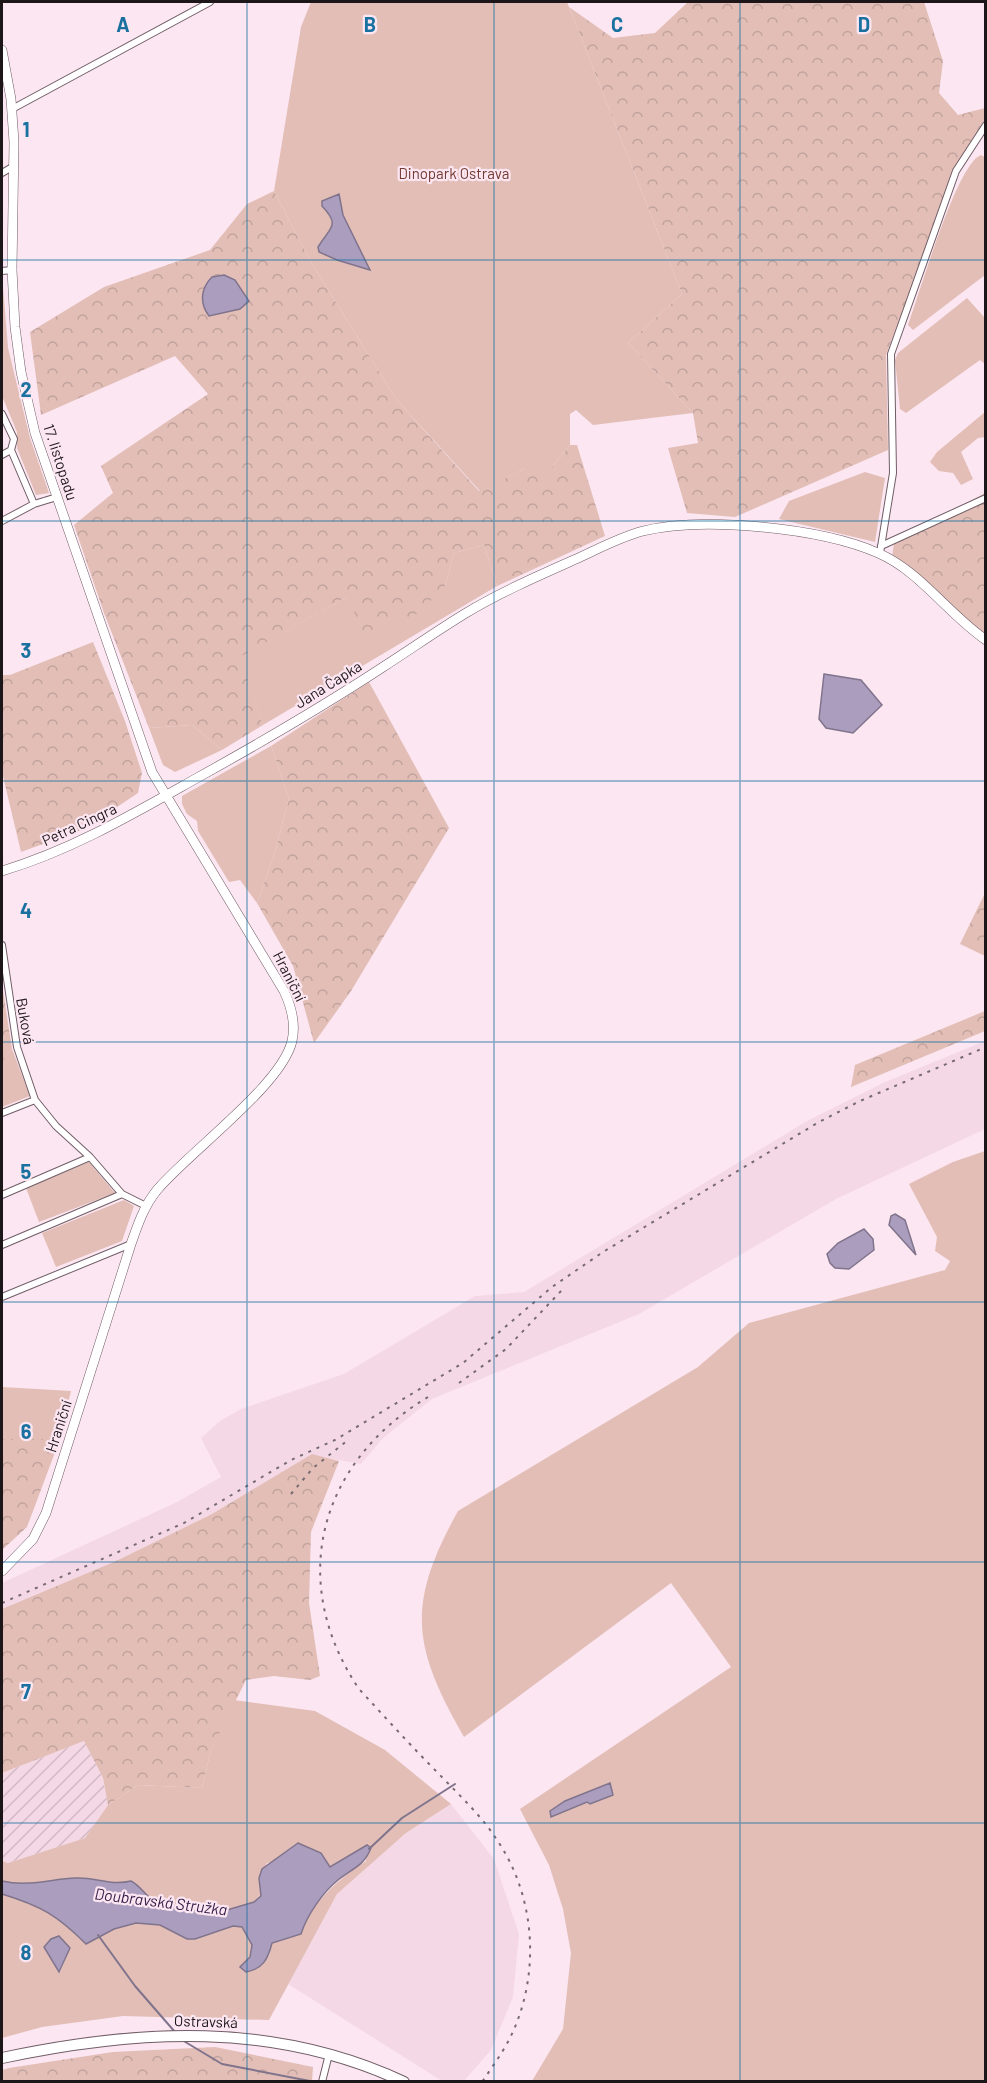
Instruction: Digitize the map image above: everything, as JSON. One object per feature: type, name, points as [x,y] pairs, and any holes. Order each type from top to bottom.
[{"type":"main road","name":"17. listopadu","points":[[2,50],[14,166],[12,270],[21,372],[35,433],[57,498],[152,772],[165,796]]},
{"type":"main road","name":"Jana Čapka","points":[[165,796],[318,709],[468,611],[615,541],[643,531],[683,525],[725,525],[823,535],[880,550],[906,569],[965,626],[986,640]]},
{"type":"main road","name":"Petra Cingra","points":[[2,871],[58,852],[165,796]]},
{"type":"main road","name":"Hraniční","points":[[2,1571],[33,1539],[46,1513],[131,1244],[146,1206],[173,1174],[276,1072],[289,1050],[294,1030],[291,1011],[284,991],[165,796]]},
{"type":"main road","name":"Ostravská","points":[[2,2058],[92,2042],[171,2035],[241,2037],[329,2054],[404,2082]]},
{"type":"street","points":[[8,103],[210,2]]},
{"type":"street","points":[[880,550],[893,472],[891,354],[956,171],[986,125]]},
{"type":"street","points":[[2,173],[14,166]]},
{"type":"street","points":[[2,271],[12,270]]},
{"type":"street","points":[[2,414],[14,438],[11,450],[34,504]]},
{"type":"street","points":[[2,455],[11,450]]},
{"type":"street","points":[[2,521],[34,504],[57,498]]},
{"type":"street","points":[[880,550],[986,498]]},
{"type":"street","name":"Buková","points":[[2,945],[17,1047],[35,1100],[56,1126],[90,1157],[122,1194],[146,1206]]},
{"type":"street","points":[[2,1113],[35,1100]]},
{"type":"street","points":[[2,1195],[90,1157]]},
{"type":"street","points":[[2,1245],[122,1194]]},
{"type":"street","points":[[2,1297],[131,1244]]},
{"type":"street","points":[[322,2082],[329,2054]]},
{"type":"shaded area","points":[[339,194],[343,215],[370,270],[319,252],[318,247],[332,226],[331,218],[322,206],[322,201]]},
{"type":"shaded area","points":[[224,275],[235,280],[249,301],[240,309],[209,316],[203,301],[205,286],[212,277]]},
{"type":"shaded area","points":[[824,674],[861,680],[882,705],[853,733],[826,728],[819,719]]},
{"type":"shaded area","points":[[985,1041],[985,1129],[836,1199],[639,1314],[432,1399],[383,1438],[361,1464],[311,1455],[212,1514],[116,1561],[2,1609],[2,1583],[177,1502],[221,1477],[201,1438],[220,1421],[241,1409],[344,1374],[475,1296],[524,1292],[807,1121],[885,1082]]},
{"type":"shaded area","points":[[895,1214],[905,1220],[916,1255],[889,1225],[891,1216]]},
{"type":"shaded area","points":[[864,1229],[873,1239],[874,1250],[849,1269],[835,1268],[830,1263],[827,1254],[838,1243]]},
{"type":"shaded area","points":[[84,1741],[103,1778],[108,1805],[85,1838],[8,1863],[2,1861],[2,1773]]},
{"type":"shaded area","points":[[610,1783],[613,1795],[590,1804],[587,1802],[551,1817],[550,1811],[565,1801]]},
{"type":"shaded area","points":[[451,1804],[494,1859],[519,1934],[513,1997],[491,2050],[464,2081],[442,2081],[288,1984],[337,1894],[406,1833]]},
{"type":"shaded area","points":[[298,1843],[321,1853],[330,1867],[367,1845],[371,1848],[361,1863],[332,1885],[321,1897],[307,1919],[301,1934],[272,1943],[264,1962],[252,1971],[246,1972],[240,1967],[250,1957],[252,1945],[242,1927],[233,1926],[195,1939],[187,1939],[160,1925],[136,1923],[114,1929],[86,1944],[48,1913],[2,1894],[2,1881],[30,1883],[76,1878],[131,1881],[157,1903],[200,1907],[217,1913],[254,1902],[261,1896],[259,1878],[262,1869]]},
{"type":"shaded area","points":[[59,1936],[70,1948],[59,1972],[44,1947],[51,1939]]},
{"type":"green space","name":"Dinopark Ostrava","points":[[311,2],[567,2],[682,294],[628,343],[693,413],[593,425],[576,410],[570,414],[570,445],[551,468],[526,468],[480,491],[396,399],[311,262],[274,191],[301,27]]},
{"type":"green space","points":[[688,2],[924,2],[943,61],[939,93],[958,115],[985,108],[985,119],[959,162],[886,355],[888,450],[735,517],[687,513],[668,448],[698,443],[693,413],[628,343],[682,294],[569,7],[613,38],[655,33]]},
{"type":"green space","points":[[981,155],[986,158],[985,275],[913,330],[908,325],[950,204],[971,163]]},
{"type":"green space","points":[[274,191],[311,262],[396,399],[479,491],[526,468],[551,468],[570,445],[577,445],[605,536],[497,586],[484,545],[454,553],[445,586],[419,613],[365,636],[347,597],[240,657],[263,725],[222,750],[192,725],[149,728],[104,613],[74,525],[113,493],[101,466],[208,394],[175,356],[41,415],[30,332],[104,287],[210,250],[247,204]]},
{"type":"green space","points":[[2,274],[8,348],[30,438],[49,493],[36,495],[17,448],[17,432],[2,396]]},
{"type":"green space","points":[[967,298],[985,318],[985,364],[980,360],[906,413],[900,409],[895,360],[898,353]]},
{"type":"green space","points":[[985,412],[985,437],[978,438],[961,452],[973,479],[961,485],[953,473],[939,471],[930,462],[937,452]]},
{"type":"green space","points":[[865,472],[885,478],[875,542],[779,519],[789,501]]},
{"type":"green space","points":[[985,493],[985,634],[892,557],[894,543]]},
{"type":"green space","points":[[484,545],[497,586],[263,725],[239,657],[347,597],[445,586],[454,553]]},
{"type":"green space","points":[[93,642],[125,721],[142,773],[138,793],[84,829],[21,852],[2,772],[2,675],[10,675]]},
{"type":"green space","points":[[369,682],[449,828],[351,991],[314,1043],[293,966],[257,903],[275,852],[289,798],[271,746]]},
{"type":"green space","points":[[192,725],[222,750],[175,772],[163,765],[149,728]]},
{"type":"green space","points":[[271,746],[289,798],[275,852],[257,903],[240,880],[229,882],[198,831],[197,821],[187,814],[182,804],[182,796]]},
{"type":"green space","points":[[985,893],[986,956],[960,944]]},
{"type":"green space","points":[[2,984],[12,1049],[2,1062]]},
{"type":"green space","points":[[985,1011],[985,1031],[851,1087],[855,1065]]},
{"type":"green space","points":[[12,1049],[30,1096],[2,1107],[2,1062]]},
{"type":"green space","points":[[985,1151],[985,2081],[532,2081],[563,2029],[571,1953],[563,1909],[549,1865],[520,1809],[731,1667],[671,1583],[464,1737],[434,1677],[422,1625],[423,1600],[441,1544],[458,1511],[698,1367],[749,1323],[945,1270],[950,1261],[935,1251],[937,1237],[909,1184],[953,1162]]},
{"type":"green space","points":[[89,1162],[115,1193],[39,1222],[26,1188]]},
{"type":"green space","points":[[124,1200],[134,1206],[122,1241],[56,1267],[42,1233]]},
{"type":"green space","points":[[2,1387],[71,1391],[60,1439],[2,1439]]},
{"type":"green space","points":[[2,1439],[60,1439],[27,1527],[2,1550]]},
{"type":"green space","points":[[312,1454],[339,1461],[311,1532],[309,1603],[320,1676],[310,1680],[274,1676],[246,1680],[211,1750],[202,1788],[138,1785],[108,1805],[103,1778],[84,1741],[2,1773],[2,1609],[116,1561],[212,1514]]},
{"type":"green space","points":[[234,1700],[315,1711],[385,1750],[451,1804],[406,1833],[337,1894],[269,2020],[123,2016],[42,2027],[2,2038],[2,1894],[48,1913],[67,1926],[86,1944],[114,1929],[136,1923],[160,1925],[187,1939],[195,1939],[234,1926],[242,1927],[252,1945],[250,1957],[240,1967],[269,1956],[272,1943],[301,1934],[319,1901],[346,1875],[366,1861],[367,1845],[330,1867],[326,1860],[298,1844],[275,1862],[267,1863],[259,1878],[261,1896],[254,1902],[217,1913],[201,1907],[170,1906],[157,1903],[131,1881],[76,1878],[30,1883],[2,1881],[2,1861],[8,1863],[85,1838],[108,1805],[138,1785],[202,1788],[211,1750]],"holes":[[[54,1937],[70,1948],[60,1972],[47,1953],[46,1944]]]},
{"type":"green space","points":[[215,2047],[313,2067],[312,2081],[2,2081],[2,2070],[9,2068],[113,2052]]},
{"type":"waterway","name":"Doubravská Stružka","points":[[369,1849],[402,1818],[455,1784]]},
{"type":"waterway","points":[[98,1935],[135,1986],[175,2032]]},
{"type":"waterway","points":[[182,2040],[222,2064],[315,2082]]},
{"type":"railway","points":[[2,1603],[184,1523],[291,1460],[335,1440],[463,1363],[552,1287],[603,1252],[819,1122],[860,1101],[986,1047]]},
{"type":"railway","points":[[459,1383],[506,1349],[563,1289]]},
{"type":"railway","points":[[428,1397],[390,1424],[361,1455],[339,1490],[325,1528],[320,1567],[324,1608],[337,1648],[359,1689],[484,1822],[509,1861],[519,1884],[526,1907],[529,1931],[528,1980],[523,2004],[512,2034],[482,2082]]},
{"type":"railway","points":[[291,1494],[313,1468],[348,1440]]}]
